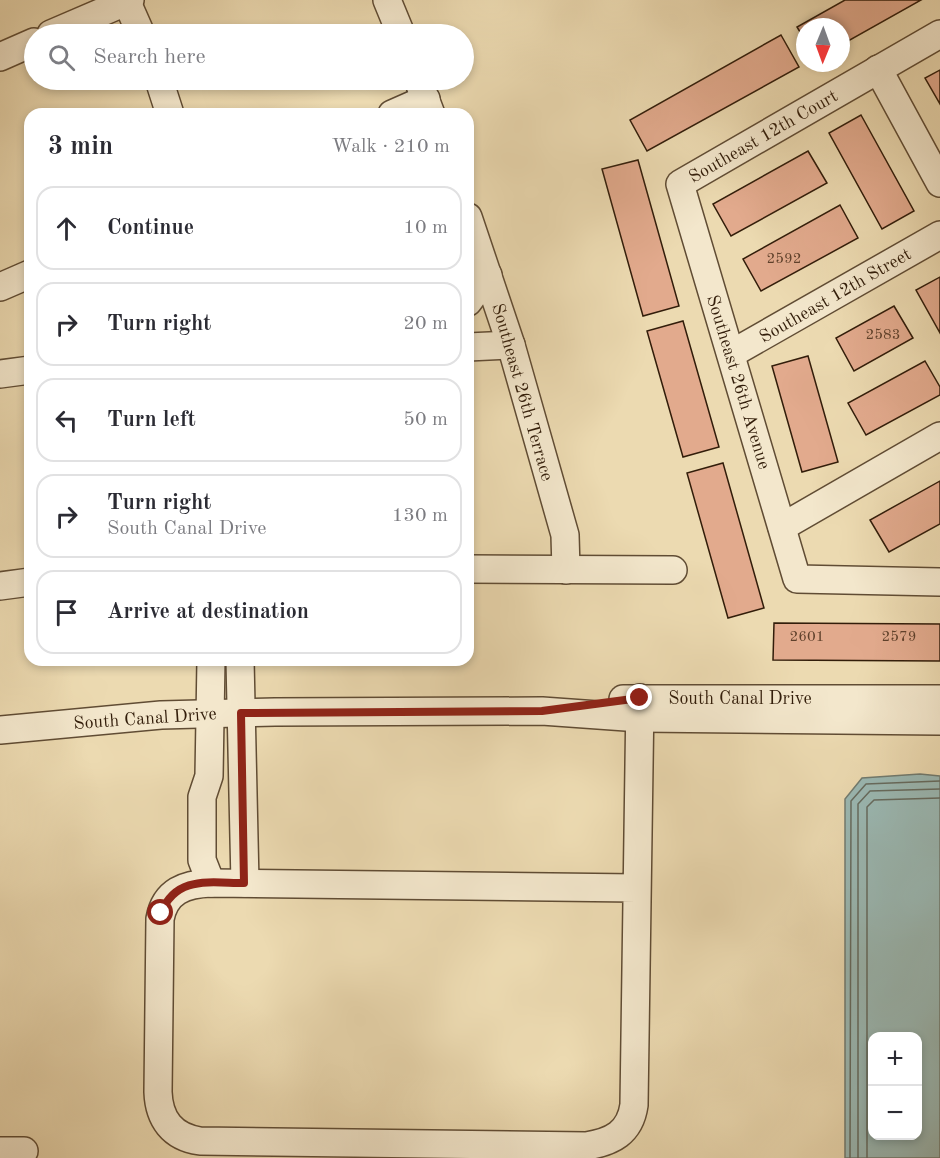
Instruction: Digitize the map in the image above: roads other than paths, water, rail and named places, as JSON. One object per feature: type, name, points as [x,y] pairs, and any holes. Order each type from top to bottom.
[{"type":"street","points":[[73,24],[127,0],[137,24]]},
{"type":"street","points":[[387,0],[397,24]]},
{"type":"street","name":"Southeast 12th Court","points":[[680,184],[940,34]]},
{"type":"street","points":[[0,57],[24,46]]},
{"type":"street","points":[[878,69],[940,183]]},
{"type":"street","points":[[162,90],[168,108]]},
{"type":"street","points":[[404,108],[425,98]]},
{"type":"street","name":"Southeast 26th Avenue","points":[[680,184],[797,579],[940,582]]},
{"type":"street","name":"Southeast 26th Terrace","points":[[474,234],[511,345],[564,535],[566,570]]},
{"type":"street","name":"Southeast 12th Street","points":[[731,354],[940,235]]},
{"type":"street","points":[[474,294],[488,275]]},
{"type":"street","points":[[0,287],[24,277]]},
{"type":"street","points":[[474,346],[511,345]]},
{"type":"street","points":[[0,374],[24,371]]},
{"type":"street","points":[[782,527],[940,436]]},
{"type":"street","points":[[474,569],[673,570]]},
{"type":"street","points":[[0,586],[24,583]]},
{"type":"street","points":[[211,666],[209,776],[202,797],[202,860],[211,883]]},
{"type":"street","points":[[240,666],[244,883]]},
{"type":"street","name":"South Canal Drive","points":[[0,730],[118,718],[209,713],[542,711],[940,699]]},
{"type":"street","points":[[636,888],[211,883],[194,884],[173,893],[164,905],[160,920],[158,1103],[165,1122],[181,1136],[200,1141],[586,1146],[615,1138],[629,1125],[634,1105],[640,708]]},
{"type":"street","name":"South Canal Drive","points":[[640,708],[940,721]]},
{"type":"water","points":[[920,774],[940,776],[940,1158],[845,1158],[845,799],[862,778]]}]
